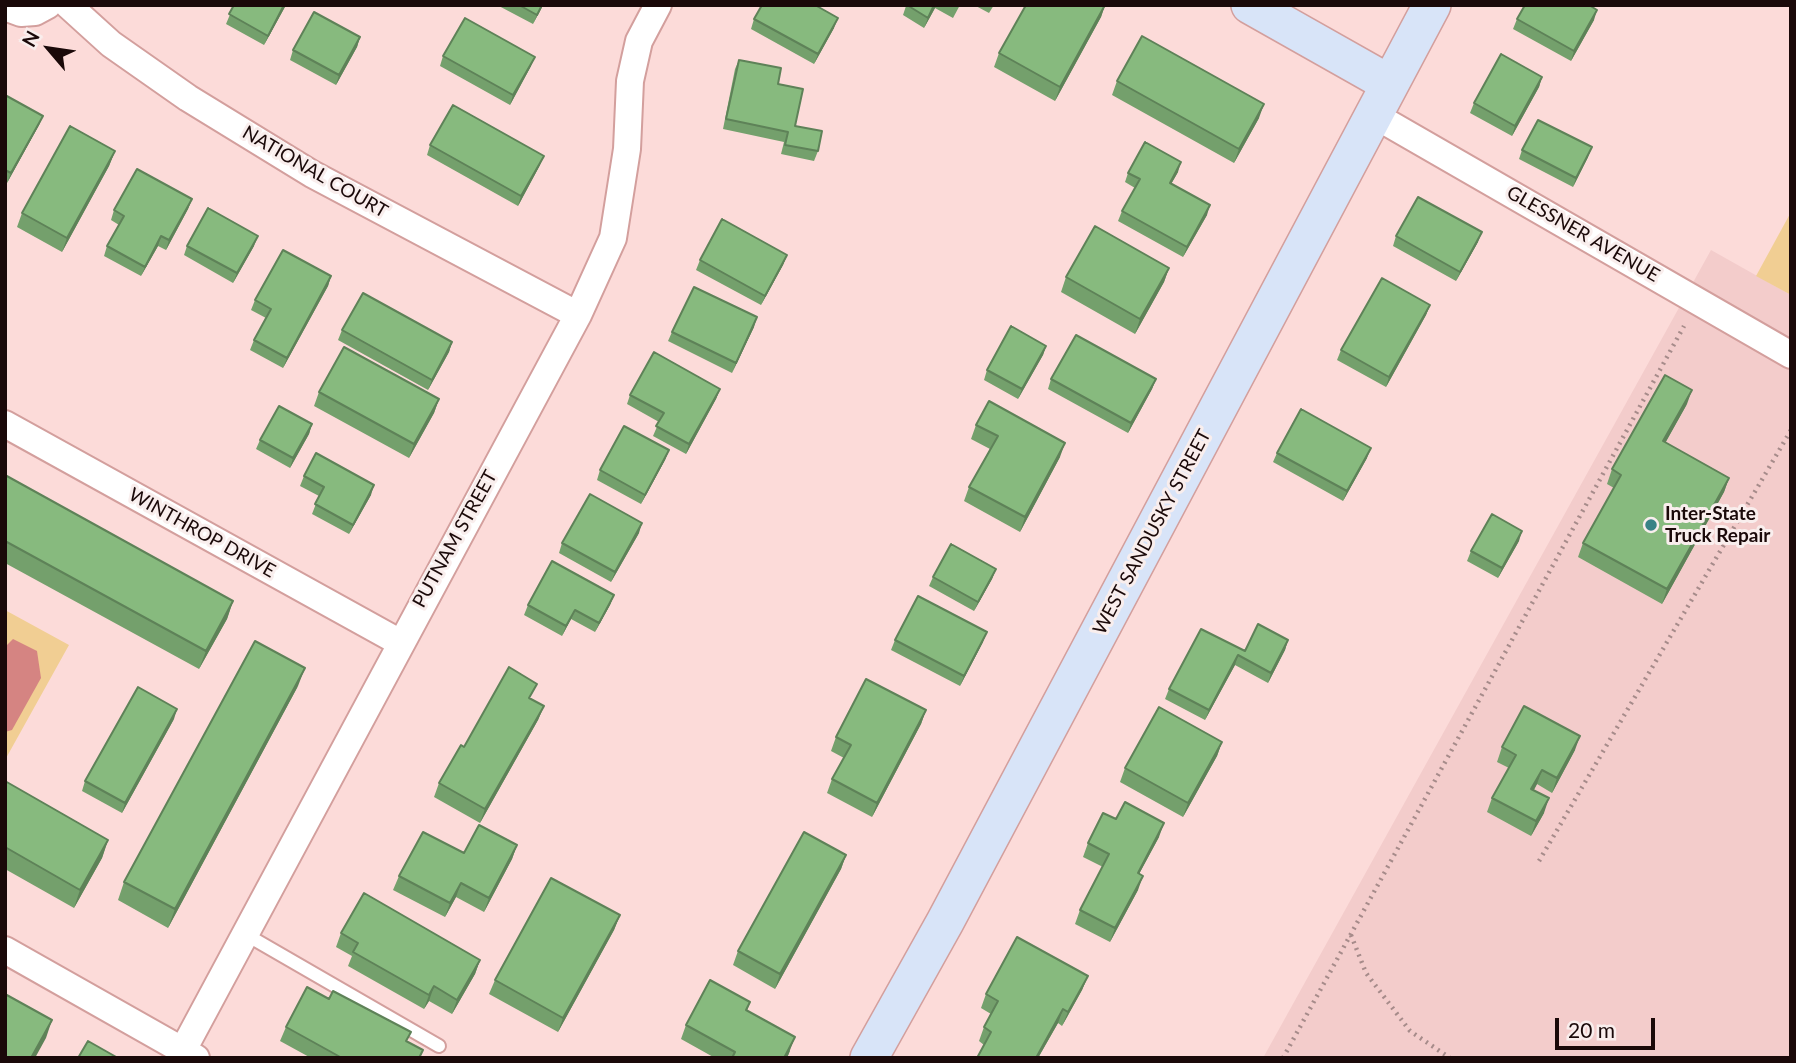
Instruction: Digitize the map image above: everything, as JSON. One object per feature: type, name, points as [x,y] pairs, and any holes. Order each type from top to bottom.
[{"type":"street","points":[[5,7],[21,13],[35,12],[48,5]]},
{"type":"street","name":"NATIONAL COURT","points":[[68,5],[111,44],[177,90],[301,167],[578,315]]},
{"type":"street","name":"PUTNAM STREET","points":[[189,1054],[245,934],[399,642],[578,315],[613,237],[627,149],[631,81],[639,41],[658,5]]},
{"type":"street","name":"GLESSNER AVENUE","points":[[1250,5],[1382,99],[1698,301],[1791,355]]},
{"type":"street","name":"WEST SANDUSKY STREET","points":[[869,1058],[958,898],[1432,5]]},
{"type":"street","name":"WINTHROP DRIVE","points":[[5,425],[399,642]]},
{"type":"street","points":[[5,950],[189,1054]]},
{"type":"lane","points":[[245,934],[439,1046]]},
{"type":"path","points":[[1283,1058],[1698,301]]},
{"type":"path","points":[[1539,860],[1791,430]]},
{"type":"path","points":[[1351,934],[1366,973],[1410,1031],[1450,1058]]},
{"type":"shaded area","points":[[1791,212],[1791,295],[1756,276]]},
{"type":"shaded area","points":[[1711,250],[1791,295],[1791,1058],[1263,1058]]},
{"type":"shaded area","points":[[5,610],[69,645],[5,760]]},
{"type":"shaded area","points":[[13,639],[37,651],[41,678],[12,730],[5,732],[5,647]]},
{"type":"building","points":[[234,5],[284,5],[268,36],[229,14]]},
{"type":"building","points":[[519,5],[542,5],[537,15]]},
{"type":"building","points":[[762,5],[815,5],[838,18],[818,54],[754,19]]},
{"type":"building","points":[[907,5],[934,5],[928,18]]},
{"type":"building","points":[[1026,5],[1105,5],[1060,87],[999,53]]},
{"type":"building","points":[[1525,5],[1589,5],[1597,10],[1574,51],[1517,19]]},
{"type":"building","points":[[314,12],[360,37],[339,75],[293,50]]},
{"type":"building","points":[[465,18],[535,57],[513,95],[443,56]]},
{"type":"building","points":[[1142,36],[1264,104],[1239,149],[1117,81]]},
{"type":"building","points":[[1501,54],[1542,77],[1515,126],[1474,103]]},
{"type":"building","points":[[739,60],[781,68],[778,84],[803,89],[795,126],[822,131],[818,151],[785,145],[788,132],[726,119]]},
{"type":"building","points":[[5,95],[43,116],[11,173],[5,170]]},
{"type":"building","points":[[453,105],[544,156],[521,196],[430,145]]},
{"type":"building","points":[[1538,120],[1592,147],[1576,178],[1522,150]]},
{"type":"building","points":[[70,126],[115,151],[67,238],[22,213]]},
{"type":"building","points":[[1145,142],[1181,162],[1170,183],[1210,205],[1187,247],[1122,211],[1140,179],[1128,173]]},
{"type":"building","points":[[137,169],[192,199],[169,240],[161,236],[145,267],[107,246],[124,216],[114,210]]},
{"type":"building","points":[[1418,197],[1482,232],[1460,272],[1396,236]]},
{"type":"building","points":[[208,208],[258,236],[237,273],[187,246]]},
{"type":"building","points":[[722,219],[787,255],[765,296],[700,260]]},
{"type":"building","points":[[1095,226],[1169,268],[1140,319],[1066,277]]},
{"type":"building","points":[[283,250],[331,276],[287,358],[254,340],[271,309],[255,300]]},
{"type":"building","points":[[1382,278],[1430,305],[1389,377],[1341,350]]},
{"type":"building","points":[[694,287],[757,317],[736,363],[672,332]]},
{"type":"building","points":[[363,293],[452,342],[432,380],[342,330]]},
{"type":"building","points":[[1011,326],[1046,346],[1022,389],[987,370]]},
{"type":"building","points":[[1076,335],[1156,379],[1131,423],[1051,379]]},
{"type":"building","points":[[344,347],[439,399],[414,444],[319,392]]},
{"type":"building","points":[[654,352],[720,389],[689,444],[656,426],[664,413],[630,395]]},
{"type":"building","name":"Inter-State Truck Repair","points":[[1665,375],[1692,390],[1663,441],[1729,478],[1667,589],[1583,543],[1621,475],[1612,469]]},
{"type":"building","points":[[989,401],[1065,443],[1025,517],[969,487],[998,436],[976,425]]},
{"type":"building","points":[[279,406],[312,424],[293,458],[260,440]]},
{"type":"building","points":[[1301,409],[1371,448],[1347,491],[1277,453]]},
{"type":"building","points":[[624,426],[669,450],[645,495],[600,470]]},
{"type":"building","points":[[316,453],[374,485],[353,525],[315,504],[324,487],[304,476]]},
{"type":"building","points":[[5,475],[233,601],[206,651],[5,541]]},
{"type":"building","points":[[590,494],[642,523],[615,572],[562,543]]},
{"type":"building","points":[[1492,514],[1522,531],[1502,568],[1471,551]]},
{"type":"building","points":[[951,544],[996,569],[978,602],[933,577]]},
{"type":"building","points":[[552,561],[614,595],[599,623],[575,610],[566,626],[528,605]]},
{"type":"building","points":[[918,596],[987,632],[964,676],[895,640]]},
{"type":"building","points":[[1258,624],[1288,640],[1271,673],[1238,655],[1209,710],[1169,689],[1201,629],[1245,651]]},
{"type":"building","points":[[255,641],[305,668],[175,909],[124,882]]},
{"type":"building","points":[[509,667],[537,684],[529,698],[544,706],[485,809],[439,783],[461,745],[464,747]]},
{"type":"building","points":[[866,679],[926,710],[877,803],[832,779],[851,745],[836,737]]},
{"type":"building","points":[[138,687],[177,709],[125,803],[85,781]]},
{"type":"building","points":[[1524,706],[1580,736],[1557,778],[1542,770],[1531,789],[1549,798],[1536,821],[1492,798],[1516,755],[1502,747]]},
{"type":"building","points":[[1159,707],[1222,742],[1188,803],[1125,768]]},
{"type":"building","points":[[5,781],[108,840],[80,890],[5,847]]},
{"type":"building","points":[[1125,802],[1164,823],[1138,873],[1143,876],[1115,928],[1080,910],[1109,854],[1088,843],[1103,813],[1116,819]]},
{"type":"building","points":[[479,825],[517,845],[489,898],[461,883],[450,903],[399,876],[423,832],[464,853]]},
{"type":"building","points":[[804,832],[846,855],[780,974],[738,951]]},
{"type":"building","points":[[551,878],[620,915],[563,1018],[495,980]]},
{"type":"building","points":[[364,893],[480,960],[457,1000],[434,986],[429,995],[353,952],[358,943],[341,933]]},
{"type":"building","points":[[1017,937],[1088,976],[1068,1012],[1063,1009],[1036,1058],[977,1058],[991,1032],[984,1027],[998,1001],[986,994]]},
{"type":"building","points":[[710,980],[750,1002],[746,1010],[795,1037],[784,1058],[732,1058],[735,1052],[686,1025]]},
{"type":"building","points":[[307,987],[329,999],[333,991],[411,1032],[406,1041],[423,1050],[419,1058],[342,1058],[286,1027]]},
{"type":"building","points":[[5,994],[52,1020],[31,1058],[5,1058]]},
{"type":"building","points":[[88,1041],[118,1058],[78,1058]]},
{"type":"place","name":"Inter-State Truck Repair","points":[[1651,525]]}]
